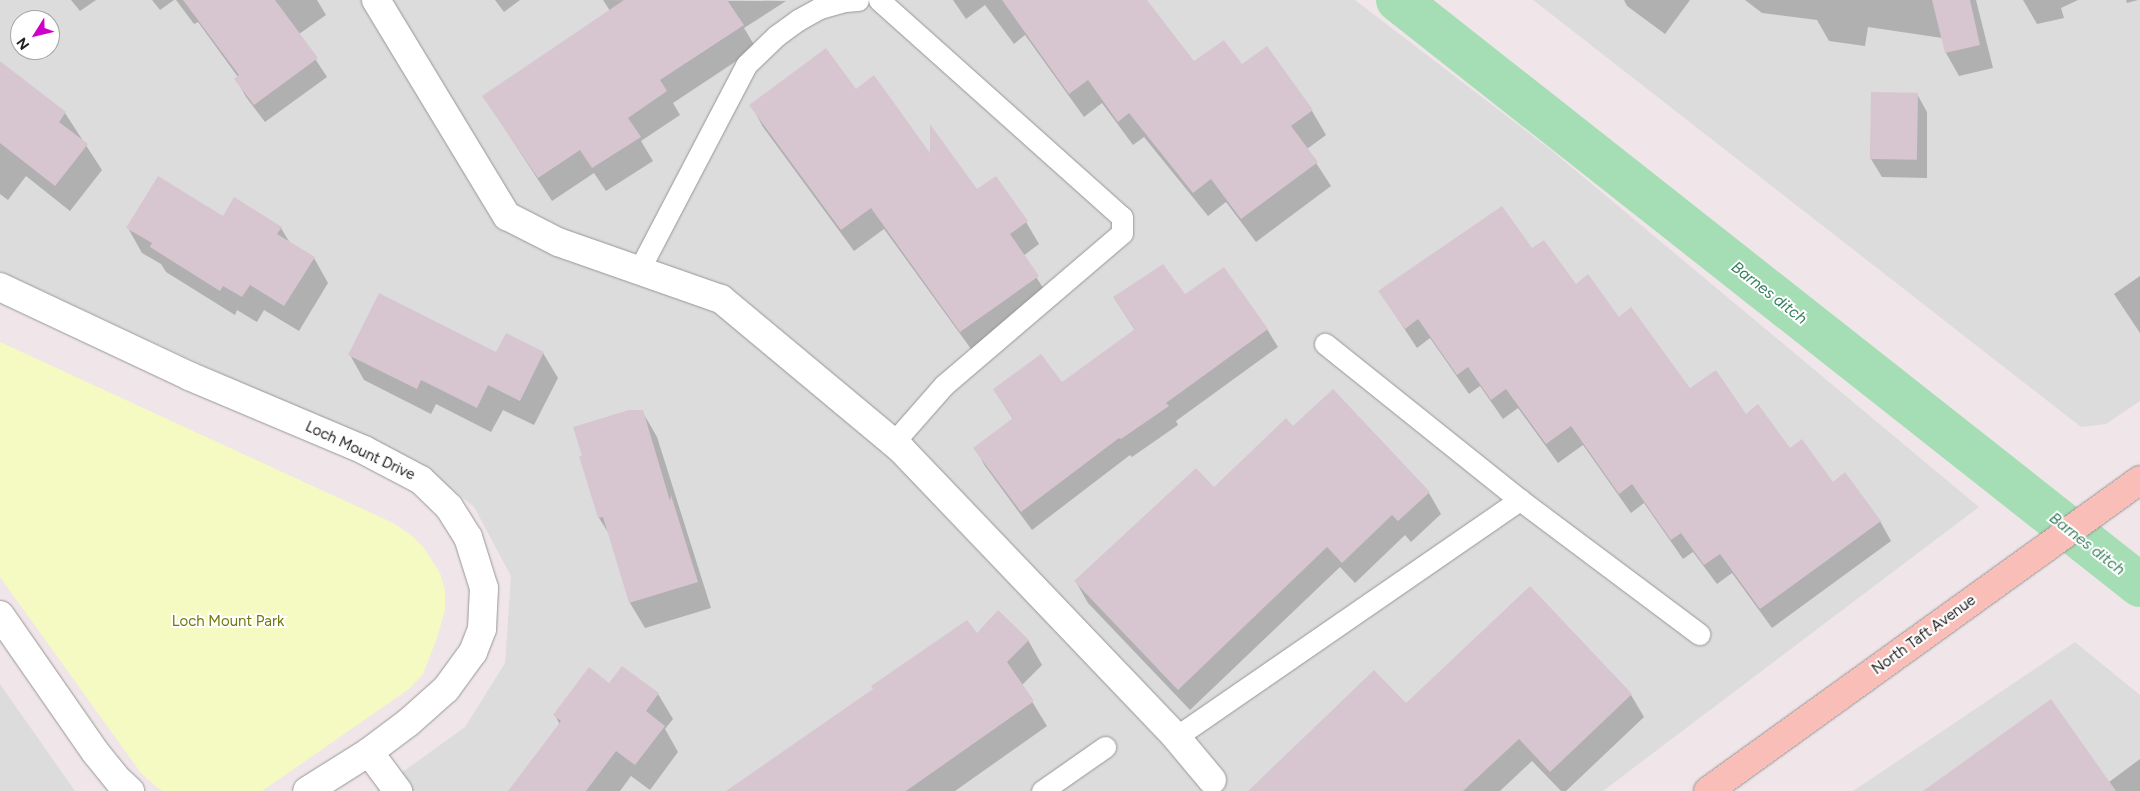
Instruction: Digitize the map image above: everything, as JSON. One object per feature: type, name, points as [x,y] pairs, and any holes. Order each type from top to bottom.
[{"type":"main road","name":"North Taft Avenue","points":[[1708,791],[2111,499],[2140,480]]},
{"type":"street","points":[[376,0],[507,216],[558,242],[722,299],[893,443],[1176,737],[1219,787]]},
{"type":"street","name":"Loch Mount Drive","points":[[0,287],[189,376],[364,450],[421,480],[449,507],[468,537],[484,588],[482,629],[473,652],[446,689],[409,722],[369,752],[307,791]]},
{"type":"street","points":[[0,615],[96,752],[119,781],[130,791]]},
{"type":"street","points":[[369,752],[398,791]]},
{"type":"lane","points":[[639,270],[746,65],[776,36],[798,20],[820,8],[845,0],[858,0]]},
{"type":"lane","points":[[879,0],[1122,217],[1122,233],[944,385],[893,443]]},
{"type":"lane","points":[[1325,344],[1520,500],[1699,634]]},
{"type":"lane","points":[[1176,737],[1520,500]]},
{"type":"lane","points":[[1042,791],[1105,747]]},
{"type":"shaded area","points":[[0,0],[1355,0],[1551,150],[1979,507],[1603,791],[376,791],[465,727],[505,663],[511,576],[474,507],[427,469],[0,271]]},
{"type":"shaded area","points":[[1533,0],[2140,0],[2140,401],[2106,424],[2081,427]]},
{"type":"shaded area","points":[[2075,642],[2140,695],[2140,791],[1853,791]]},
{"type":"shaded area","points":[[0,684],[75,791],[0,791]]},
{"type":"green space","name":"Loch Mount Park","points":[[0,342],[393,523],[411,535],[424,548],[440,573],[445,591],[445,610],[437,638],[423,674],[409,689],[262,791],[163,791],[159,789],[141,773],[0,577]]},
{"type":"building","points":[[183,0],[275,0],[318,58],[254,105],[234,79],[239,75]]},
{"type":"building","points":[[624,0],[727,0],[744,25],[660,80],[667,91],[628,118],[641,137],[592,168],[580,150],[538,178],[482,96]]},
{"type":"building","points":[[1002,0],[1147,0],[1194,61],[1224,40],[1242,64],[1267,46],[1313,110],[1291,126],[1318,162],[1241,219],[1211,179],[1193,193],[1129,113],[1118,122],[1088,80],[1069,94]]},
{"type":"building","points":[[1932,0],[1970,0],[1980,45],[1945,53]]},
{"type":"building","points":[[826,48],[856,89],[874,75],[930,153],[930,124],[977,189],[996,176],[1028,221],[1010,234],[1039,276],[960,332],[871,208],[841,230],[749,105]]},
{"type":"building","points":[[0,61],[66,112],[59,122],[88,144],[55,186],[0,143]]},
{"type":"building","points":[[1871,92],[1918,93],[1917,160],[1870,159]]},
{"type":"building","points":[[158,176],[223,216],[234,197],[282,227],[277,234],[315,257],[284,306],[250,285],[242,297],[223,286],[220,291],[150,247],[152,243],[126,228]]},
{"type":"building","points":[[1502,206],[1532,248],[1544,240],[1576,284],[1588,274],[1619,317],[1631,307],[1690,388],[1716,370],[1746,414],[1758,404],[1790,448],[1802,439],[1833,482],[1845,472],[1881,521],[1760,609],[1720,554],[1704,565],[1681,533],[1671,540],[1632,484],[1619,494],[1571,426],[1546,444],[1506,389],[1491,400],[1468,367],[1457,375],[1418,319],[1405,329],[1378,291]]},
{"type":"building","points":[[1163,264],[1185,294],[1224,267],[1268,329],[1166,403],[1169,406],[1121,439],[1119,438],[1021,512],[973,448],[1013,418],[993,389],[1041,354],[1062,382],[1135,329],[1113,297]]},
{"type":"building","points":[[379,293],[496,352],[506,333],[544,352],[520,401],[488,385],[477,408],[421,380],[417,389],[348,355]]},
{"type":"building","points":[[1333,389],[1430,492],[1398,521],[1392,515],[1342,563],[1327,547],[1178,690],[1074,581],[1196,468],[1214,487],[1286,418],[1293,426]]},
{"type":"building","points":[[629,410],[643,410],[670,501],[671,495],[698,582],[629,603],[603,517],[598,518],[579,456],[582,456],[573,427]]},
{"type":"building","points":[[1530,586],[1632,694],[1550,772],[1519,739],[1463,791],[1248,791],[1374,670],[1406,703]]},
{"type":"building","points":[[998,610],[1029,640],[1007,662],[1034,701],[906,791],[726,791],[873,689],[871,686],[967,620],[977,633]]},
{"type":"building","points":[[622,666],[659,693],[646,711],[665,726],[635,765],[616,751],[586,791],[508,791],[561,721],[553,715],[589,667],[609,683]]},
{"type":"building","points":[[2051,699],[2116,791],[1923,791]]},
{"type":"waterway","name":"Barnes ditch","points":[[1398,0],[2140,585]]}]
